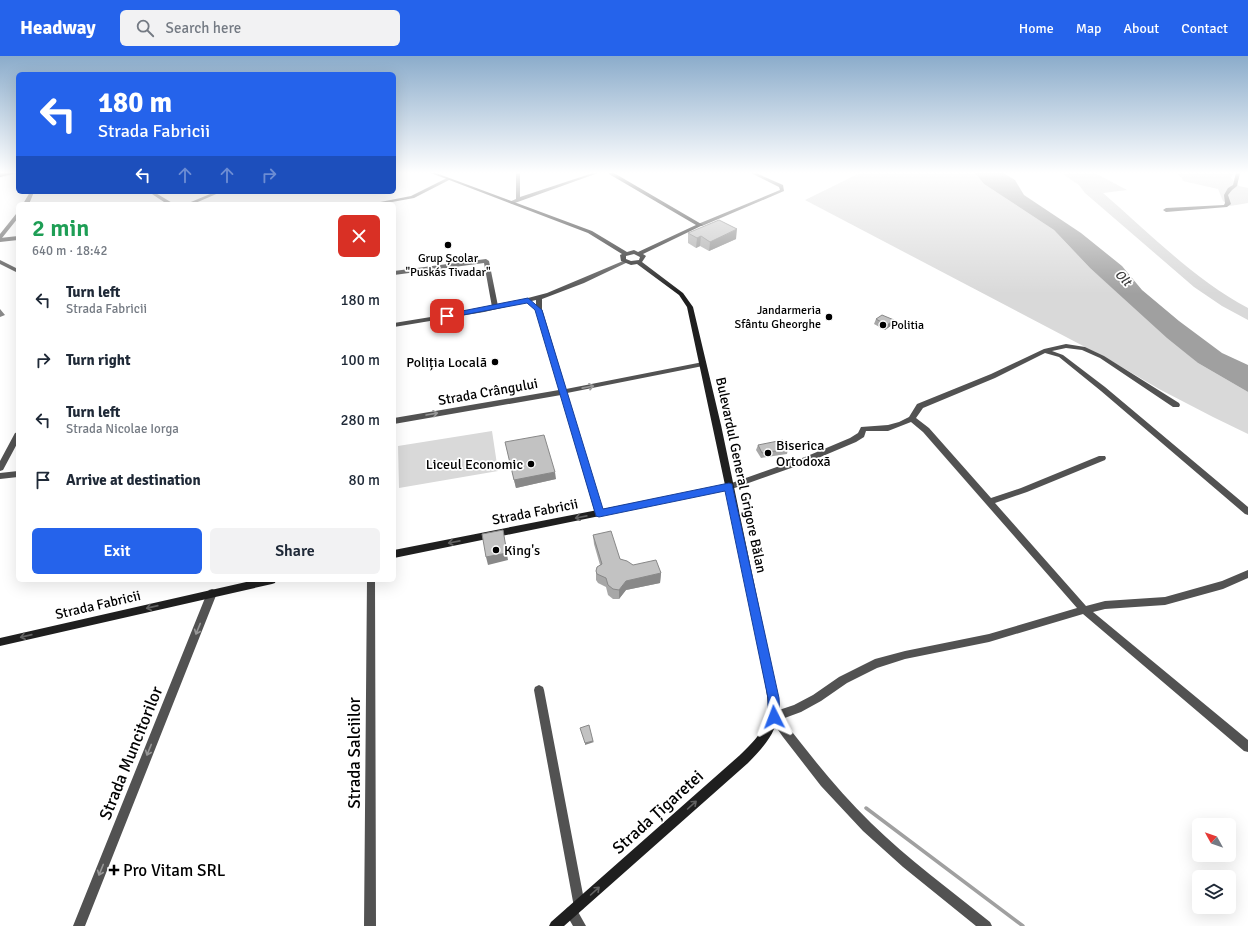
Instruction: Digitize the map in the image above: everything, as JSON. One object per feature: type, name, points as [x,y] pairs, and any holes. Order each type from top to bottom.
[{"type":"main road","points":[[542,214],[590,232],[625,253],[640,253],[700,225]]},
{"type":"main road","points":[[681,214],[700,225]]},
{"type":"main road","points":[[625,253],[622,258],[625,262],[631,263],[638,262],[643,258],[640,253]]},
{"type":"main road","name":"Bulevardul General Grigore Bălan","points":[[638,262],[676,290],[688,303],[717,425],[774,698],[774,717]]},
{"type":"main road","name":"Strada Fabricii","points":[[396,554],[729,487]]},
{"type":"main road","name":"Strada Fabricii","points":[[0,642],[263,582]]},
{"type":"main road","name":"Strada Țigaretei","points":[[555,926],[762,741],[769,730],[774,717]]},
{"type":"street","points":[[700,225],[727,214]]},
{"type":"street","points":[[0,238],[16,218]]},
{"type":"street","points":[[0,238],[16,238]]},
{"type":"street","points":[[396,273],[486,261],[495,308]]},
{"type":"street","points":[[0,262],[16,270]]},
{"type":"street","points":[[396,325],[495,308],[539,297],[584,280],[625,262]]},
{"type":"street","points":[[539,297],[539,310],[599,513]]},
{"type":"street","points":[[528,300],[539,310]]},
{"type":"street","points":[[729,487],[808,459],[853,440],[861,435],[864,429],[888,428],[902,424],[912,419],[920,406],[993,376],[1046,350],[1066,346],[1083,348],[1102,357],[1176,405]]},
{"type":"street","points":[[1046,350],[1061,356],[1079,370],[1248,512]]},
{"type":"street","name":"Strada Crângului","points":[[396,421],[563,392],[703,364]]},
{"type":"street","points":[[912,419],[926,430],[1084,610],[1248,747]]},
{"type":"street","points":[[0,468],[16,439]]},
{"type":"street","points":[[989,502],[1024,490],[1102,458]]},
{"type":"street","points":[[0,476],[16,474]]},
{"type":"street","points":[[986,926],[882,841],[854,815],[810,764],[774,717],[797,709],[818,698],[843,680],[875,664],[905,655],[989,638],[1105,605],[1165,601],[1223,585],[1248,574]]},
{"type":"street","name":"Strada Salciilor","points":[[370,926],[371,582]]},
{"type":"street","name":"Strada Muncitorilor","points":[[79,926],[212,593]]},
{"type":"street","points":[[539,690],[575,909],[580,926]]},
{"type":"shaded area","points":[[831,214],[1029,214],[1054,230],[1090,268],[1198,363],[1248,392],[1248,434],[1159,389],[1108,359]]},
{"type":"shaded area","points":[[1109,214],[1126,214],[1172,255],[1209,284],[1248,308],[1248,320],[1222,306],[1194,287]]},
{"type":"shaded area","points":[[492,431],[498,471],[399,488],[398,446]]},
{"type":"water","name":"Olt","points":[[1029,214],[1052,214],[1081,233],[1122,266],[1142,290],[1179,321],[1222,353],[1248,365],[1248,392],[1198,363],[1167,338],[1090,268],[1054,230]]},
{"type":"building","points":[[719,220],[737,229],[710,242],[701,236],[697,238],[688,233]]},
{"type":"building","points":[[882,315],[894,320],[887,325],[876,319]]},
{"type":"building","name":"Liceul Economic","points":[[544,435],[555,472],[514,480],[505,442]]},
{"type":"building","points":[[783,440],[788,449],[762,453],[758,445]]},
{"type":"building","name":"King's","points":[[503,530],[507,553],[486,557],[482,534]]},
{"type":"building","points":[[611,531],[620,559],[633,565],[656,560],[661,573],[626,581],[619,590],[613,589],[608,585],[606,578],[597,574],[596,571],[597,567],[602,564],[593,535]]},
{"type":"building","points":[[589,725],[593,741],[585,743],[580,728]]},
{"type":"waterway","points":[[866,808],[1023,926]]},
{"type":"place","name":"Grup Școlar \"Puskás Tivadar\"","points":[[448,245]]},
{"type":"place","name":"Jandarmeria Sfântu Gheorghe","points":[[829,317]]},
{"type":"place","name":"Politia","points":[[883,325]]},
{"type":"place","name":"Poliția Locală","points":[[495,362]]},
{"type":"place","name":"Biserica Ortodoxă","points":[[768,453]]},
{"type":"place","name":"Liceul Economic","points":[[531,464]]},
{"type":"place","name":"King's","points":[[496,550]]},
{"type":"place","name":"Pro Vitam SRL","points":[[114,870]]},
{"type":"route","points":[[447,316],[495,308],[528,300],[539,310],[599,513],[729,487],[774,698],[774,717]]}]
